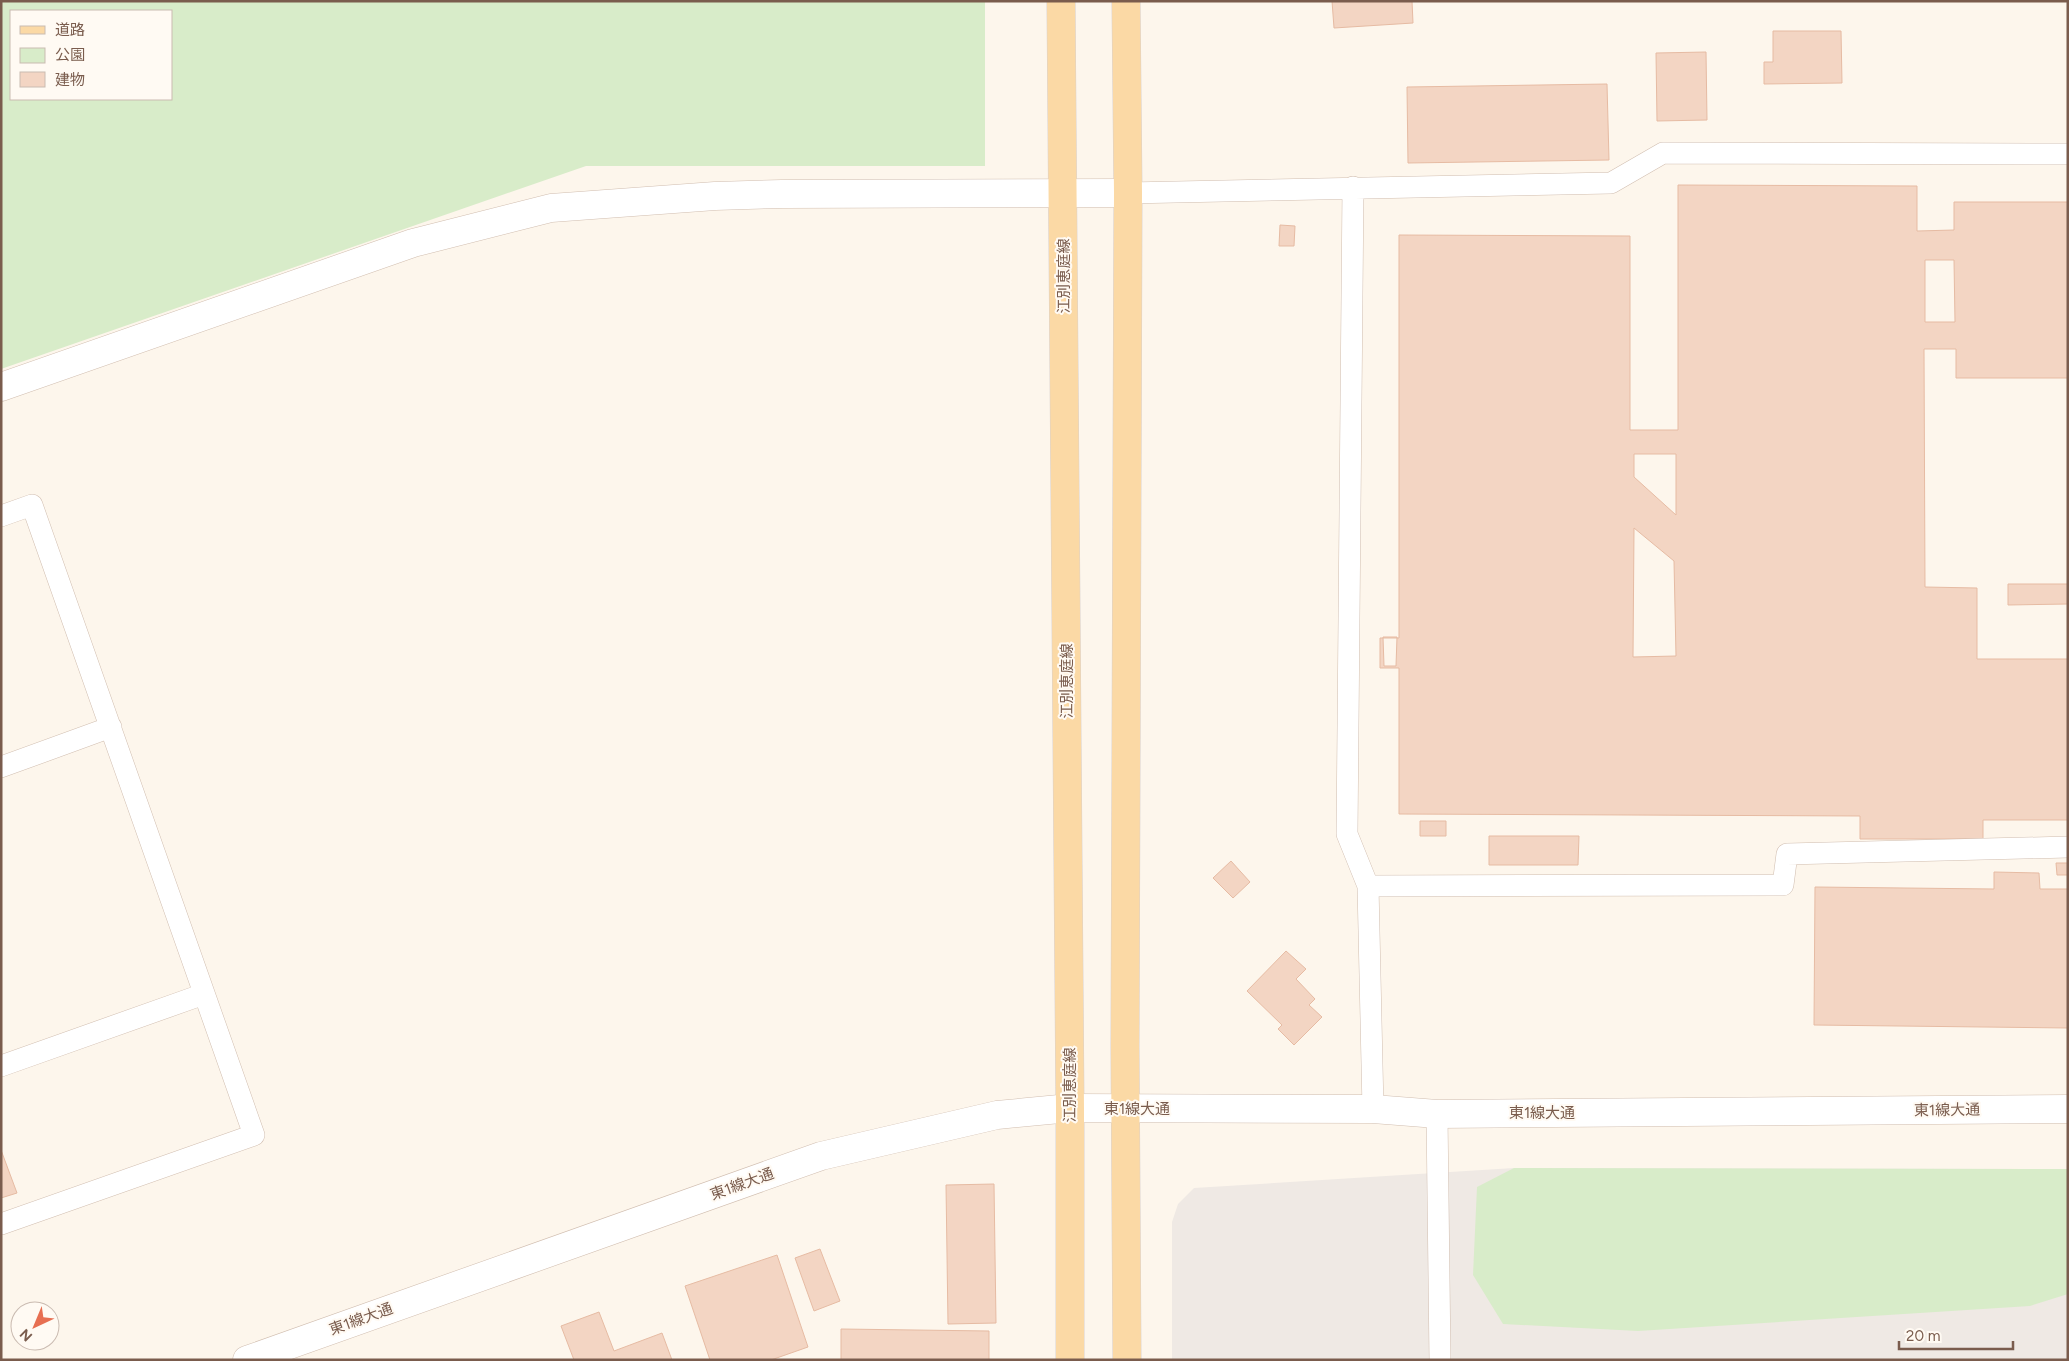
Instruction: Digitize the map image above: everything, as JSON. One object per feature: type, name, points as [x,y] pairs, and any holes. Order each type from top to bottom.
[{"type":"main road","name":"江別恵庭線","points":[[1061,1],[1070,1108],[1070,1360]]},
{"type":"main road","points":[[1126,1],[1128,193],[1125,1109],[1127,1360]]},
{"type":"street","points":[[1,387],[413,243],[551,208],[772,194],[1128,193]]},
{"type":"street","name":"東1線大通","points":[[247,1360],[293,1352],[822,1156],[997,1115],[1070,1108],[1374,1109],[1437,1114],[2068,1109]]},
{"type":"lane","points":[[1128,193],[1611,183],[1663,153],[2068,154]]},
{"type":"lane","points":[[1352,187],[1347,834],[1368,886],[1374,1109]]},
{"type":"lane","points":[[1,516],[32,505],[254,1136],[1,1224]]},
{"type":"lane","points":[[1,767],[111,727]]},
{"type":"lane","points":[[1368,886],[1782,885],[1787,854],[2068,847]]},
{"type":"lane","points":[[1,1066],[204,994]]},
{"type":"lane","points":[[1437,1114],[1440,1360]]},
{"type":"shaded area","points":[[1514,1168],[2068,1169],[2068,1360],[1172,1360],[1172,1222],[1178,1204],[1194,1188]]},
{"type":"green space","points":[[1,1],[985,1],[985,166],[586,166],[1,369]]},
{"type":"green space","points":[[1514,1168],[2068,1169],[2068,1294],[2030,1306],[1638,1331],[1503,1324],[1473,1275],[1477,1187]]},
{"type":"building","points":[[1332,1],[1412,1],[1413,23],[1334,28]]},
{"type":"building","points":[[1773,31],[1841,31],[1842,83],[1764,84],[1764,62],[1773,62]]},
{"type":"building","points":[[1706,52],[1707,120],[1657,121],[1656,53]]},
{"type":"building","points":[[1607,84],[1609,160],[1408,163],[1407,87]]},
{"type":"building","points":[[1678,185],[1917,186],[1917,231],[1954,230],[1954,202],[2068,202],[2068,378],[1956,378],[1956,349],[1924,349],[1925,587],[1977,588],[1977,659],[2068,659],[2068,820],[1983,820],[1983,839],[1860,839],[1860,816],[1399,814],[1399,668],[1380,668],[1380,638],[1399,638],[1399,235],[1630,236],[1630,430],[1678,430]],"holes":[[[1925,260],[1954,260],[1955,322],[1925,322]],[[1634,454],[1676,454],[1676,515],[1634,477]],[[1634,528],[1674,561],[1676,656],[1633,657]]]},
{"type":"building","points":[[1280,225],[1295,226],[1294,246],[1279,246]]},
{"type":"building","points":[[2008,584],[2068,584],[2068,604],[2008,605]]},
{"type":"building","points":[[1383,637],[1397,637],[1396,666],[1384,666]]},
{"type":"building","points":[[1420,821],[1446,821],[1446,836],[1420,836]]},
{"type":"building","points":[[1489,836],[1579,836],[1578,865],[1489,865]]},
{"type":"building","points":[[1231,861],[1250,882],[1233,898],[1213,878]]},
{"type":"building","points":[[2056,863],[2068,863],[2068,875],[2057,875]]},
{"type":"building","points":[[1994,872],[2039,873],[2040,889],[2068,889],[2068,1028],[1814,1025],[1815,887],[1994,889]]},
{"type":"building","points":[[1286,951],[1306,969],[1296,979],[1315,999],[1309,1005],[1322,1017],[1294,1045],[1278,1029],[1282,1025],[1247,991]]},
{"type":"building","points":[[1,1150],[17,1193],[1,1198]]},
{"type":"building","points":[[994,1184],[996,1323],[948,1324],[946,1185]]},
{"type":"building","points":[[820,1249],[840,1301],[814,1311],[795,1258]]},
{"type":"building","points":[[777,1255],[808,1347],[771,1360],[710,1360],[685,1286]]},
{"type":"building","points":[[599,1312],[614,1351],[662,1333],[672,1360],[574,1360],[561,1326]]},
{"type":"building","points":[[841,1329],[989,1331],[989,1360],[841,1360]]}]
